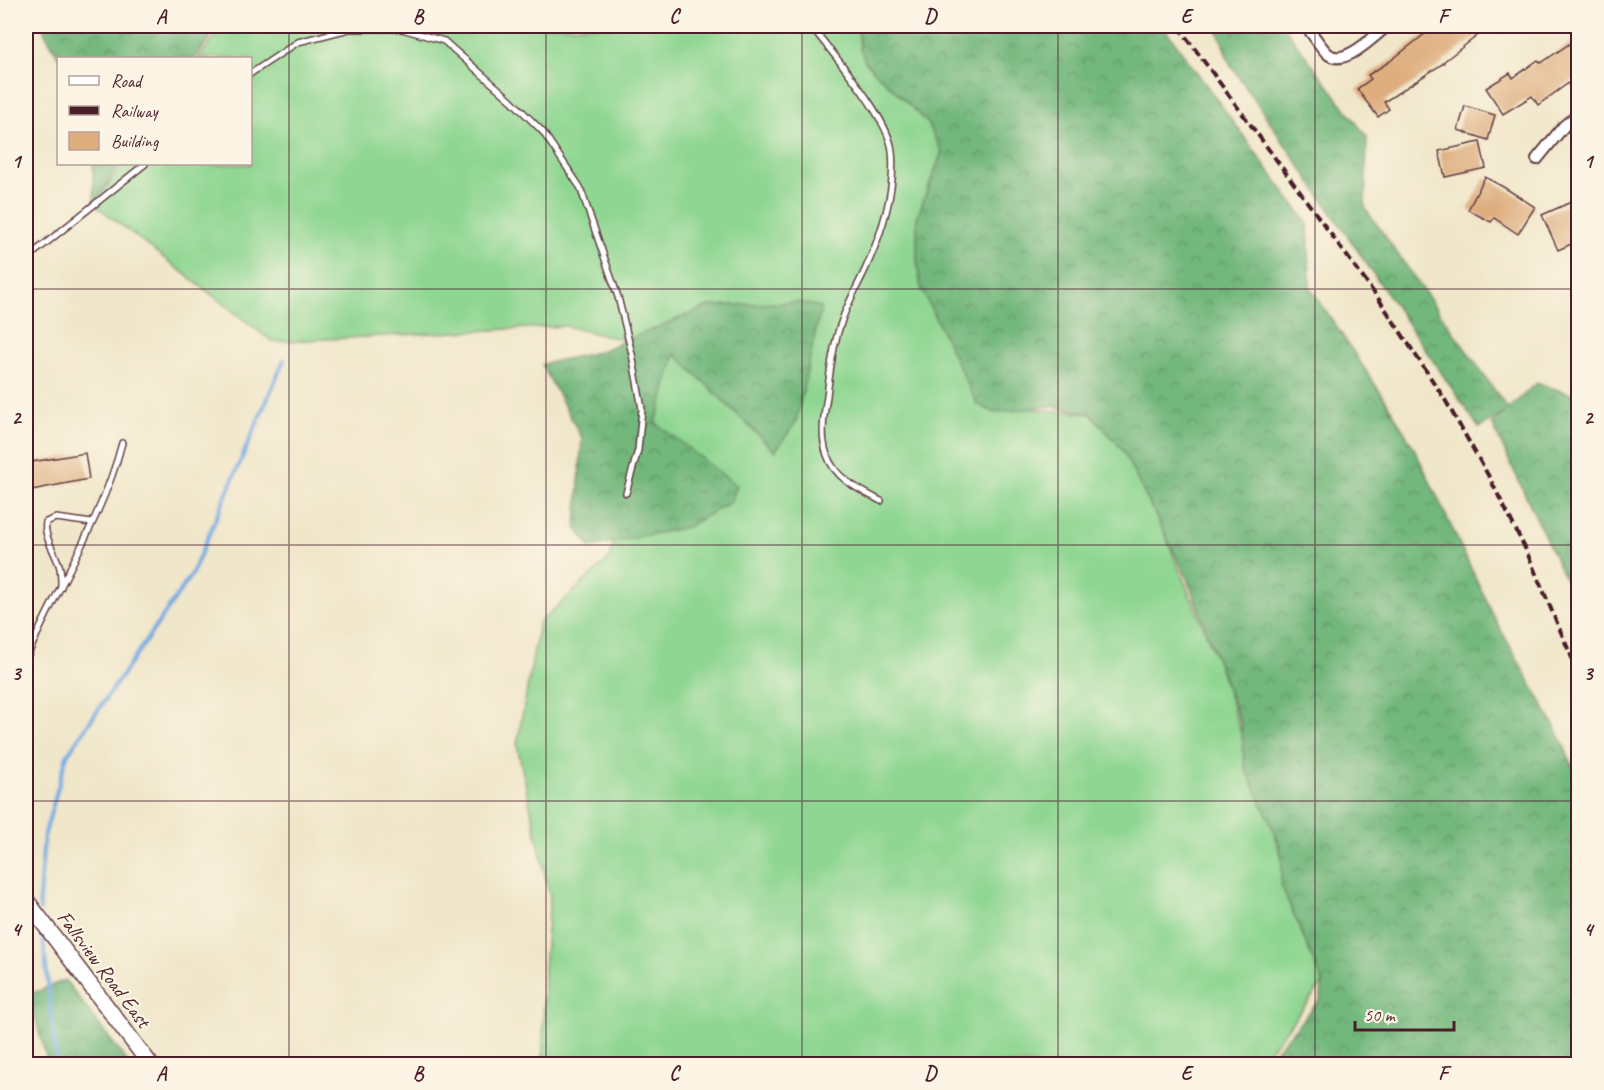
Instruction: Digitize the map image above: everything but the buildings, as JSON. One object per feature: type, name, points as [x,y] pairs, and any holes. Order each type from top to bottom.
[{"type":"street","points":[[1306,26],[1328,55],[1336,57],[1346,57],[1388,26]]},
{"type":"street","points":[[1536,159],[1564,126],[1578,115]]},
{"type":"street","name":"Fallsview Road East","points":[[26,900],[150,1065]]},
{"type":"lane","points":[[811,26],[883,123],[892,150],[893,174],[888,206],[866,269],[850,298],[841,323],[830,372],[822,427],[827,456],[841,476],[853,486],[881,501]]},
{"type":"lane","points":[[252,73],[298,42],[351,27],[402,29],[444,41],[503,92],[543,132],[580,187],[618,297],[632,354],[642,409],[638,450],[626,493]]},
{"type":"lane","points":[[26,259],[144,165]]},
{"type":"lane","points":[[26,659],[92,524],[116,466],[122,442]]},
{"type":"lane","points":[[61,587],[60,568],[45,528],[46,522],[57,518],[92,524]]},
{"type":"green space","points":[[41,26],[218,26],[197,57],[58,57]]},
{"type":"green space","points":[[223,26],[874,26],[928,122],[942,152],[923,201],[977,404],[1091,414],[1122,449],[1165,535],[1219,665],[1323,983],[1259,1064],[543,1064],[544,968],[550,897],[517,745],[539,623],[610,558],[654,347],[565,326],[273,342],[94,204],[122,165],[252,165],[252,57],[200,57]]},
{"type":"green space","points":[[858,26],[1163,26],[1308,224],[1310,287],[1386,401],[1414,448],[1496,621],[1560,736],[1578,779],[1578,1064],[1264,1064],[1320,1000],[1323,983],[1281,885],[1282,858],[1277,837],[1245,767],[1241,724],[1187,578],[1122,449],[1091,414],[1050,406],[995,413],[977,404],[921,288],[917,261],[917,218],[942,152],[927,122],[866,63],[860,49]]},
{"type":"green space","points":[[1216,26],[1284,27],[1367,137],[1365,208],[1508,409],[1537,383],[1578,396],[1578,607],[1492,424],[1504,413],[1479,428],[1230,64]]},
{"type":"green space","points":[[93,165],[118,165],[94,204]]},
{"type":"green space","points":[[798,302],[821,307],[796,422],[775,451],[675,354],[656,423],[737,486],[731,502],[687,527],[590,547],[576,528],[582,438],[542,365],[598,352],[709,306]]},
{"type":"green space","points":[[65,980],[129,1064],[48,1064],[29,995]]},
{"type":"waterway","points":[[40,910],[44,837],[67,755],[192,574],[284,360]]},
{"type":"waterway","points":[[42,930],[57,1064]]},
{"type":"railway","points":[[1178,26],[1380,301],[1444,398],[1488,475],[1525,548],[1578,672]]}]
